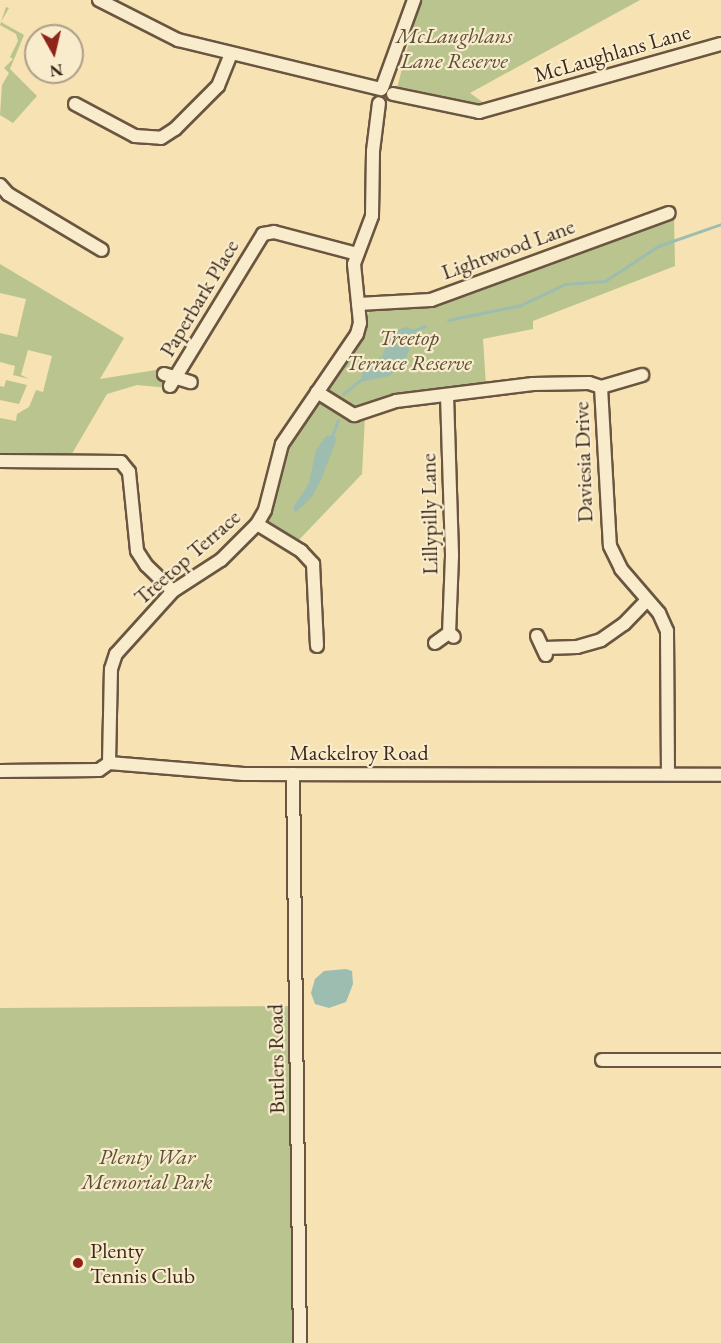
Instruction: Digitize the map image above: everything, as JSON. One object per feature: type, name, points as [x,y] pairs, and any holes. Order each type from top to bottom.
[{"type":"street","points":[[99,0],[167,36],[355,85],[385,96]]},
{"type":"street","name":"Treetop Terrace","points":[[109,763],[113,661],[173,591],[222,560],[257,524],[265,510],[282,444],[357,334],[358,304],[354,273],[357,254],[372,216],[373,151],[385,96],[414,0]]},
{"type":"street","name":"McLaughlans Lane","points":[[385,96],[485,111],[721,44]]},
{"type":"street","points":[[75,104],[135,136],[161,138],[174,129],[218,87],[231,54]]},
{"type":"street","points":[[0,186],[8,194],[102,250]]},
{"type":"street","name":"Lightwood Lane","points":[[358,304],[431,300],[669,213]]},
{"type":"street","name":"Paperbark Place","points":[[170,386],[263,234],[274,232],[357,254]]},
{"type":"street","name":"Paperbark Place","points":[[164,374],[177,375],[190,382]]},
{"type":"street","points":[[601,387],[642,375]]},
{"type":"street","name":"Daviesia Drive","points":[[317,392],[354,415],[396,401],[533,384],[589,383],[601,387],[607,534],[621,569],[663,618],[667,630],[668,774]]},
{"type":"street","name":"Lillypilly Lane","points":[[435,643],[452,636],[447,394]]},
{"type":"street","points":[[0,461],[121,462],[129,472],[140,559],[173,591]]},
{"type":"street","points":[[257,524],[301,551],[313,564],[317,648]]},
{"type":"street","points":[[537,636],[545,652],[577,647],[601,640],[624,624],[647,600]]},
{"type":"street","name":"Mackelroy Road","points":[[0,771],[99,770],[109,763],[219,773],[721,775]]},
{"type":"street","name":"Butlers Road","points":[[293,774],[300,1343]]},
{"type":"street","points":[[602,1060],[721,1060]]},
{"type":"green space","name":"McLaughlans Lane Reserve","points":[[420,0],[640,0],[470,93],[488,106],[477,108],[397,88]]},
{"type":"green space","points":[[6,7],[9,8],[1,22]]},
{"type":"green space","points":[[1,22],[24,35],[10,69],[37,96],[13,123],[0,115],[2,85],[9,73],[4,68],[13,59],[10,57],[18,41],[16,34],[0,25]]},
{"type":"green space","name":"Treetop Terrace Reserve","points":[[674,216],[675,266],[533,321],[533,329],[483,339],[486,386],[355,410],[330,394],[330,382],[362,336],[370,308],[423,304]]},
{"type":"green space","points":[[0,264],[124,338],[100,379],[162,369],[168,388],[137,385],[107,394],[70,457],[0,456],[0,418],[16,421],[17,414],[29,407],[36,390],[43,392],[52,356],[28,350],[21,375],[29,379],[13,375],[15,366],[0,362],[0,333],[17,337],[26,299],[0,293]]},
{"type":"green space","points":[[6,380],[27,385],[19,404],[0,400],[0,386],[4,387]]},
{"type":"green space","points":[[324,402],[365,416],[362,474],[295,544],[269,526],[269,517],[289,441],[317,403]]},
{"type":"green space","name":"Plenty War Memorial Park","points":[[291,1006],[295,1343],[0,1343],[0,1008]]},
{"type":"shaded area","points":[[406,327],[417,331],[402,367],[389,376],[360,382],[362,373],[382,356],[392,332]]},
{"type":"shaded area","points":[[326,436],[335,436],[336,441],[321,480],[312,497],[295,513],[293,508],[309,483],[316,450]]},
{"type":"shaded area","points":[[346,969],[352,971],[353,984],[346,1002],[329,1008],[315,1004],[311,993],[315,979],[324,971]]},
{"type":"waterway","points":[[448,320],[521,305],[565,284],[605,281],[658,246],[721,224]]},
{"type":"waterway","points":[[412,331],[425,326]]},
{"type":"waterway","points":[[343,394],[360,380]]},
{"type":"waterway","points":[[332,436],[338,420]]},
{"type":"place","name":"Plenty Tennis Club","points":[[78,1263]]}]
